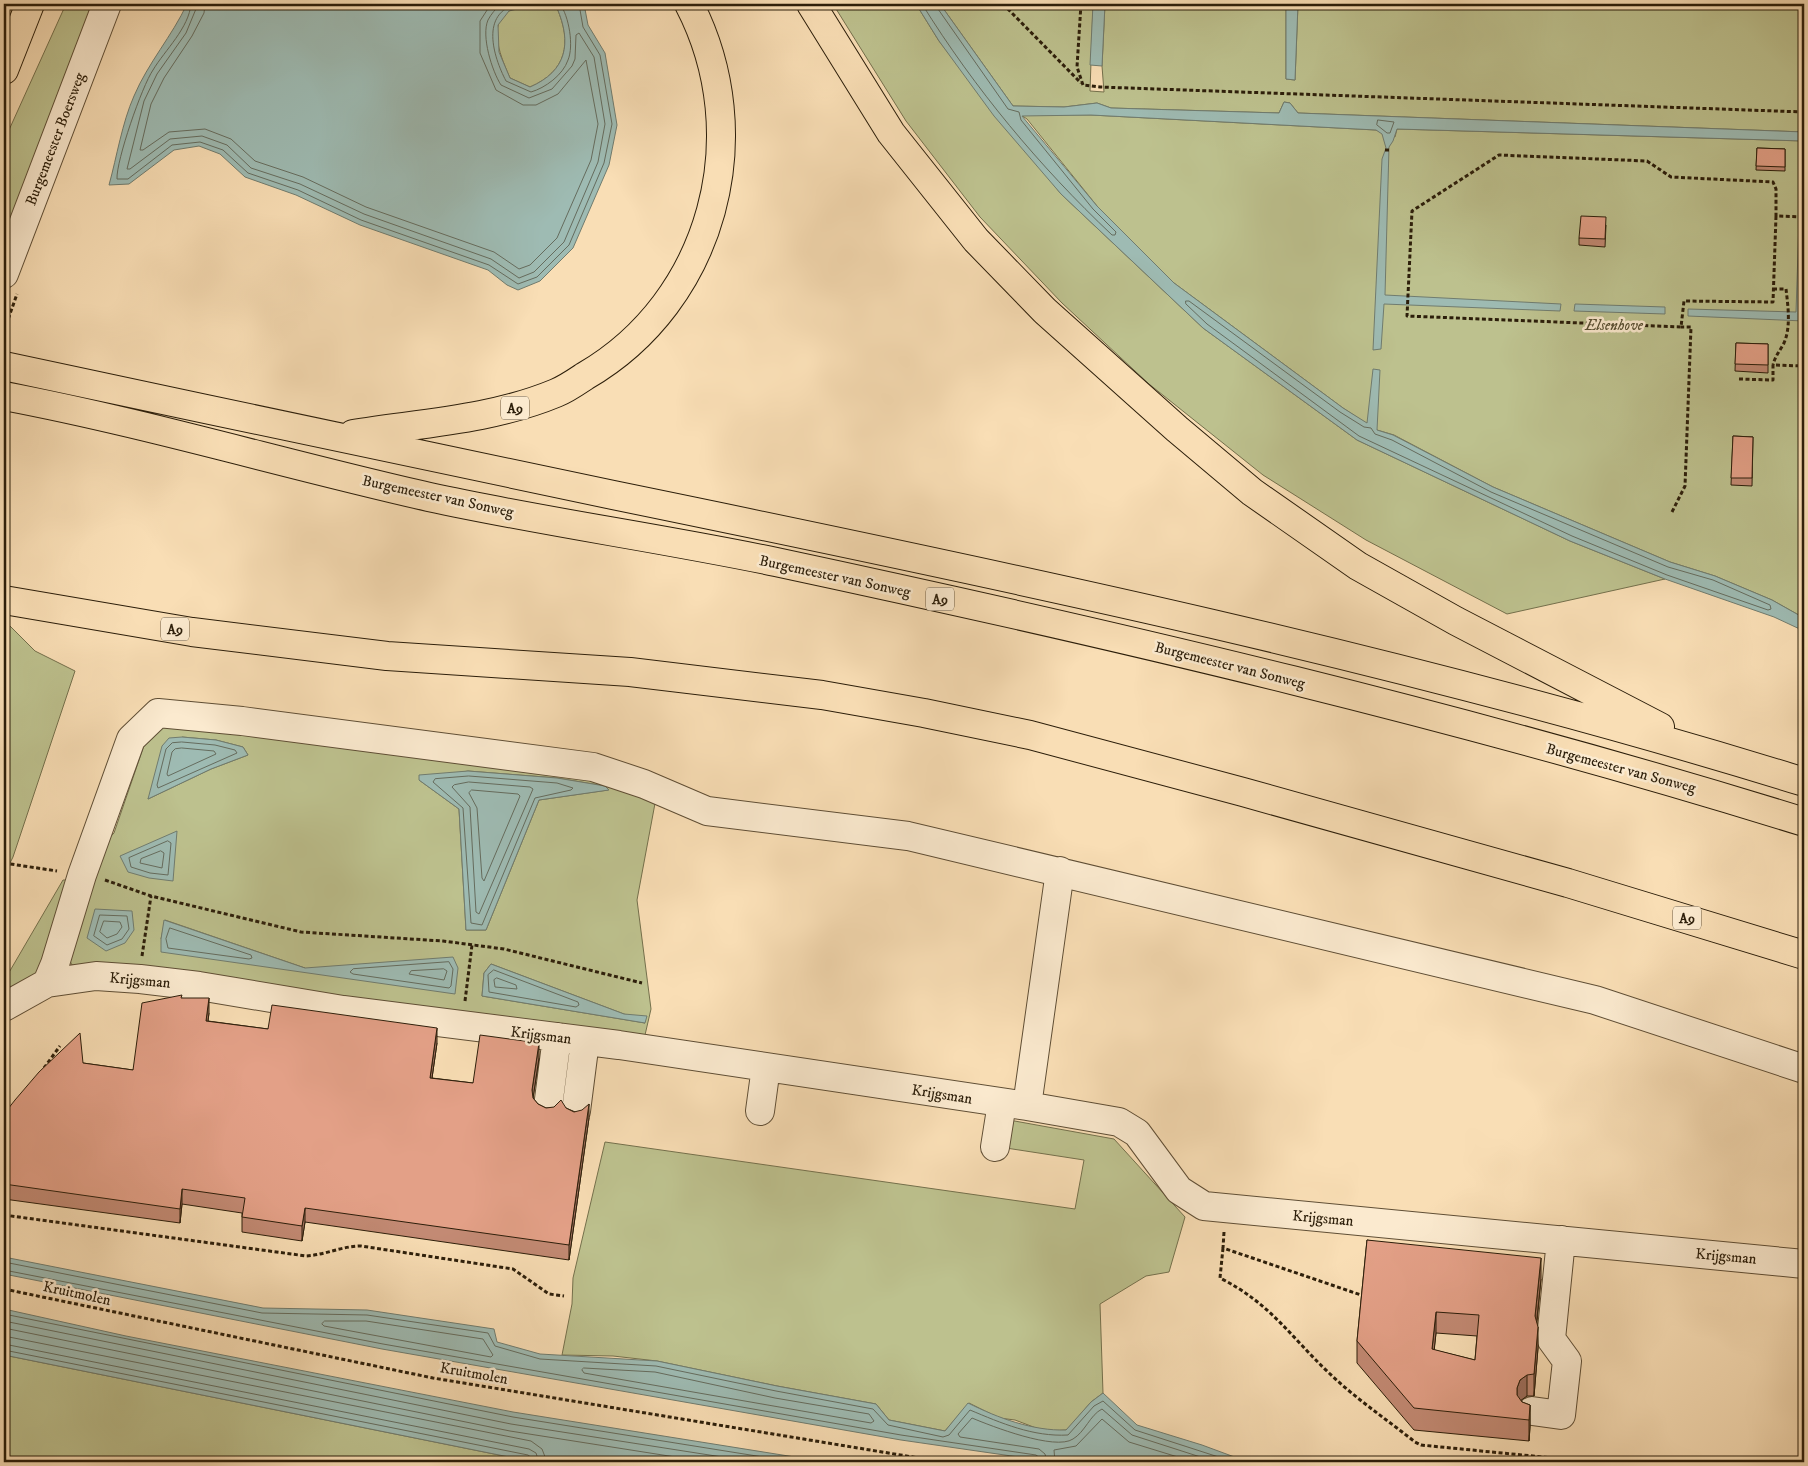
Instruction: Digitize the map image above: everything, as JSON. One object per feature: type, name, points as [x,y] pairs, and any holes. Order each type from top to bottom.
[{"type":"main road","points":[[4,70],[30,4]]},
{"type":"main road","name":"A9","points":[[337,436],[421,423],[476,417],[514,409],[558,392],[601,367],[635,341],[663,309],[692,263],[707,226],[718,181],[722,143],[720,110],[713,71],[699,23],[689,4]]},
{"type":"main road","name":"A9","points":[[811,4],[891,133],[976,240],[1045,311],[1176,429],[1252,492],[1358,566],[1464,625],[1711,753]]},
{"type":"main road","name":"A9","points":[[4,366],[954,565],[1130,605],[1454,684],[1711,753],[1804,782]]},
{"type":"main road","name":"Burgemeester van Sonweg","points":[[4,396],[68,408],[430,497],[773,562],[1282,677],[1694,788],[1804,822]]},
{"type":"main road","name":"A9","points":[[4,600],[192,632],[387,656],[630,672],[822,695],[924,713],[1030,735],[1252,794],[1568,883],[1804,955]]},
{"type":"street","name":"Burgemeester Boersweg","points":[[4,274],[107,4]]},
{"type":"street","points":[[47,983],[55,964],[82,875],[131,739],[158,713],[242,721],[593,767],[644,784],[707,811],[908,836],[1595,1000],[1804,1069]]},
{"type":"street","points":[[995,1147],[1015,1104],[1060,871]]},
{"type":"street","name":"Krijgsman","points":[[4,1006],[47,983],[96,976],[199,986],[344,1010],[585,1040],[1015,1104],[1119,1122],[1137,1133],[1179,1190],[1204,1206],[1804,1264]]},
{"type":"street","points":[[548,1107],[557,1037]]},
{"type":"street","points":[[576,1111],[585,1040]]},
{"type":"street","points":[[760,1111],[766,1067]]},
{"type":"street","points":[[1532,1411],[1561,1415],[1567,1361],[1551,1339],[1561,1240]]},
{"type":"path","points":[[1003,4],[1082,85],[1804,112]]},
{"type":"path","points":[[1081,4],[1077,67],[1082,85]]},
{"type":"path","points":[[1672,512],[1685,486],[1691,327],[1681,327],[1407,316],[1412,211],[1499,155],[1647,161],[1671,177],[1773,182],[1776,189],[1776,216],[1773,302],[1684,301],[1681,327]]},
{"type":"path","points":[[1776,216],[1804,217]]},
{"type":"path","points":[[1739,379],[1773,380],[1774,357],[1785,341],[1788,307],[1786,290],[1773,289]]},
{"type":"path","points":[[1773,365],[1804,366]]},
{"type":"path","points":[[4,863],[82,875],[151,896],[301,932],[443,941],[504,949],[642,984]]},
{"type":"path","points":[[140,979],[151,896]]},
{"type":"path","points":[[462,1025],[472,945]]},
{"type":"path","points":[[43,1069],[60,1046]]},
{"type":"path","points":[[1227,1209],[1220,1278],[1246,1291],[1267,1308],[1329,1373],[1414,1442],[1421,1445],[1593,1462]]},
{"type":"path","points":[[4,1215],[306,1256],[318,1255],[346,1246],[371,1247],[513,1269],[549,1294],[564,1296]]},
{"type":"path","points":[[1223,1248],[1373,1299]]},
{"type":"path","name":"Kruitmolen","points":[[4,1289],[433,1378],[943,1462]]},
{"type":"green space","points":[[66,4],[96,4],[4,252],[4,141]]},
{"type":"green space","points":[[833,4],[916,4],[939,41],[1061,194],[1203,328],[1357,440],[1570,541],[1665,579],[1507,614],[1366,540],[1263,475],[1149,384],[1062,303],[980,217],[906,121]]},
{"type":"green space","points":[[940,4],[1093,4],[1090,91],[1104,92],[1102,66],[1105,4],[1286,4],[1286,79],[1295,80],[1298,4],[1804,4],[1804,132],[1298,113],[1290,103],[1284,102],[1279,113],[1111,108],[1097,103],[1064,107],[1013,106]]},
{"type":"green space","points":[[533,5],[557,8],[562,21],[565,44],[559,64],[552,73],[530,87],[510,78],[500,52],[497,33],[498,24],[509,11]]},
{"type":"green space","name":"Elsenhove","points":[[1021,115],[1091,115],[1376,130],[1395,137],[1397,129],[1804,141],[1804,618],[1772,600],[1715,576],[1670,562],[1493,487],[1394,435],[1377,430],[1368,420],[1367,424],[1174,283],[1097,206],[1027,119]]},
{"type":"green space","points":[[4,623],[8,624],[35,651],[75,671],[13,857],[4,875],[4,688],[7,673],[4,673]]},
{"type":"green space","points":[[157,724],[570,770],[656,798],[637,900],[651,1009],[645,1035],[72,965],[64,949],[98,850],[114,833],[148,734]],"holes":[[[182,737],[216,740],[243,747],[248,755],[211,769],[148,799]],[[468,771],[557,778],[605,786],[608,790],[539,800],[486,930],[466,930],[459,809],[419,780]],[[165,920],[305,968],[161,939]],[[491,964],[645,1023],[482,996],[484,973]]]},
{"type":"green space","points":[[63,880],[70,880],[39,969],[34,978],[4,995],[4,981]]},
{"type":"green space","points":[[1009,1120],[1114,1139],[1185,1217],[1169,1272],[1146,1276],[1100,1304],[1103,1393],[1091,1402],[1067,1430],[1044,1431],[1015,1420],[999,1418],[969,1403],[945,1431],[889,1420],[876,1404],[657,1361],[613,1356],[562,1355],[572,1304],[573,1278],[605,1142],[1075,1209],[1084,1160],[1006,1148]]},
{"type":"green space","points":[[4,1355],[509,1457],[542,1462],[4,1462]]},
{"type":"water","points":[[187,4],[584,4],[588,25],[605,53],[617,125],[609,165],[573,248],[540,281],[518,290],[507,285],[488,270],[360,225],[296,195],[245,177],[220,154],[199,146],[174,150],[129,184],[109,185],[123,128],[134,96],[146,72]],"holes":[[[533,5],[557,8],[562,21],[565,44],[559,64],[552,73],[530,87],[510,78],[499,52],[498,25],[509,11]]]},
{"type":"water","points":[[916,4],[940,4],[1013,106],[1064,107],[1097,103],[1111,108],[1279,113],[1284,102],[1290,103],[1298,113],[1804,132],[1804,141],[1397,129],[1389,147],[1385,295],[1561,304],[1560,311],[1384,304],[1381,349],[1373,350],[1382,159],[1386,148],[1382,134],[1376,130],[1091,115],[1022,116],[1097,206],[1174,283],[1343,408],[1367,423],[1373,369],[1380,370],[1377,430],[1393,435],[1493,487],[1670,562],[1715,576],[1772,600],[1804,618],[1804,631],[1774,617],[1665,579],[1570,541],[1357,440],[1203,328],[1061,194],[994,116],[939,41]]},
{"type":"water","points":[[1093,4],[1105,4],[1102,66],[1090,65]]},
{"type":"water","points":[[1286,4],[1298,4],[1295,80],[1286,79]]},
{"type":"water","points":[[1799,221],[1804,221],[1804,321],[1688,316],[1688,309],[1796,312]]},
{"type":"water","points":[[1575,304],[1665,307],[1665,314],[1574,311]]},
{"type":"water","points":[[182,737],[216,740],[243,747],[248,755],[211,769],[148,799],[162,746],[169,738]]},
{"type":"water","points":[[468,771],[557,778],[605,786],[609,790],[539,800],[486,930],[466,930],[459,809],[419,780],[419,775]]},
{"type":"water","points":[[177,831],[173,881],[149,878],[128,872],[120,856]]},
{"type":"water","points":[[95,909],[132,911],[134,930],[125,943],[106,951],[87,938]]},
{"type":"water","points":[[164,920],[305,968],[453,957],[458,968],[455,994],[161,952]]},
{"type":"water","points":[[491,964],[624,1014],[647,1016],[645,1023],[482,996],[484,973]]},
{"type":"water","points":[[4,1257],[263,1308],[367,1310],[494,1329],[497,1342],[540,1354],[657,1361],[876,1404],[889,1420],[945,1431],[968,1403],[991,1414],[1028,1426],[1066,1430],[1091,1402],[1103,1393],[1137,1425],[1202,1445],[1248,1462],[1053,1462],[901,1440],[382,1349],[4,1274]]},
{"type":"water","points":[[4,1309],[126,1336],[513,1412],[826,1462],[542,1462],[509,1457],[4,1355]]},
{"type":"building","points":[[1757,148],[1785,149],[1785,167],[1756,166]]},
{"type":"building","points":[[1581,216],[1606,217],[1605,239],[1579,238]]},
{"type":"building","points":[[1736,343],[1768,344],[1768,365],[1735,364]]},
{"type":"building","points":[[1733,436],[1753,437],[1752,478],[1731,478]]},
{"type":"building","points":[[182,995],[181,998],[209,998],[206,1021],[268,1029],[272,1005],[437,1028],[430,1078],[473,1083],[480,1035],[539,1043],[532,1090],[533,1098],[538,1104],[546,1108],[554,1107],[561,1100],[566,1108],[574,1112],[582,1110],[589,1104],[569,1245],[305,1208],[302,1226],[242,1217],[245,1198],[182,1189],[180,1209],[4,1184],[4,1114],[39,1072],[80,1033],[83,1063],[133,1070],[142,1003]]},
{"type":"building","points":[[1367,1240],[1541,1258],[1535,1316],[1538,1327],[1534,1374],[1527,1375],[1520,1380],[1517,1388],[1517,1395],[1522,1402],[1530,1405],[1529,1420],[1414,1408],[1357,1341]],"holes":[[[1436,1312],[1479,1315],[1475,1360],[1432,1349]]]}]
